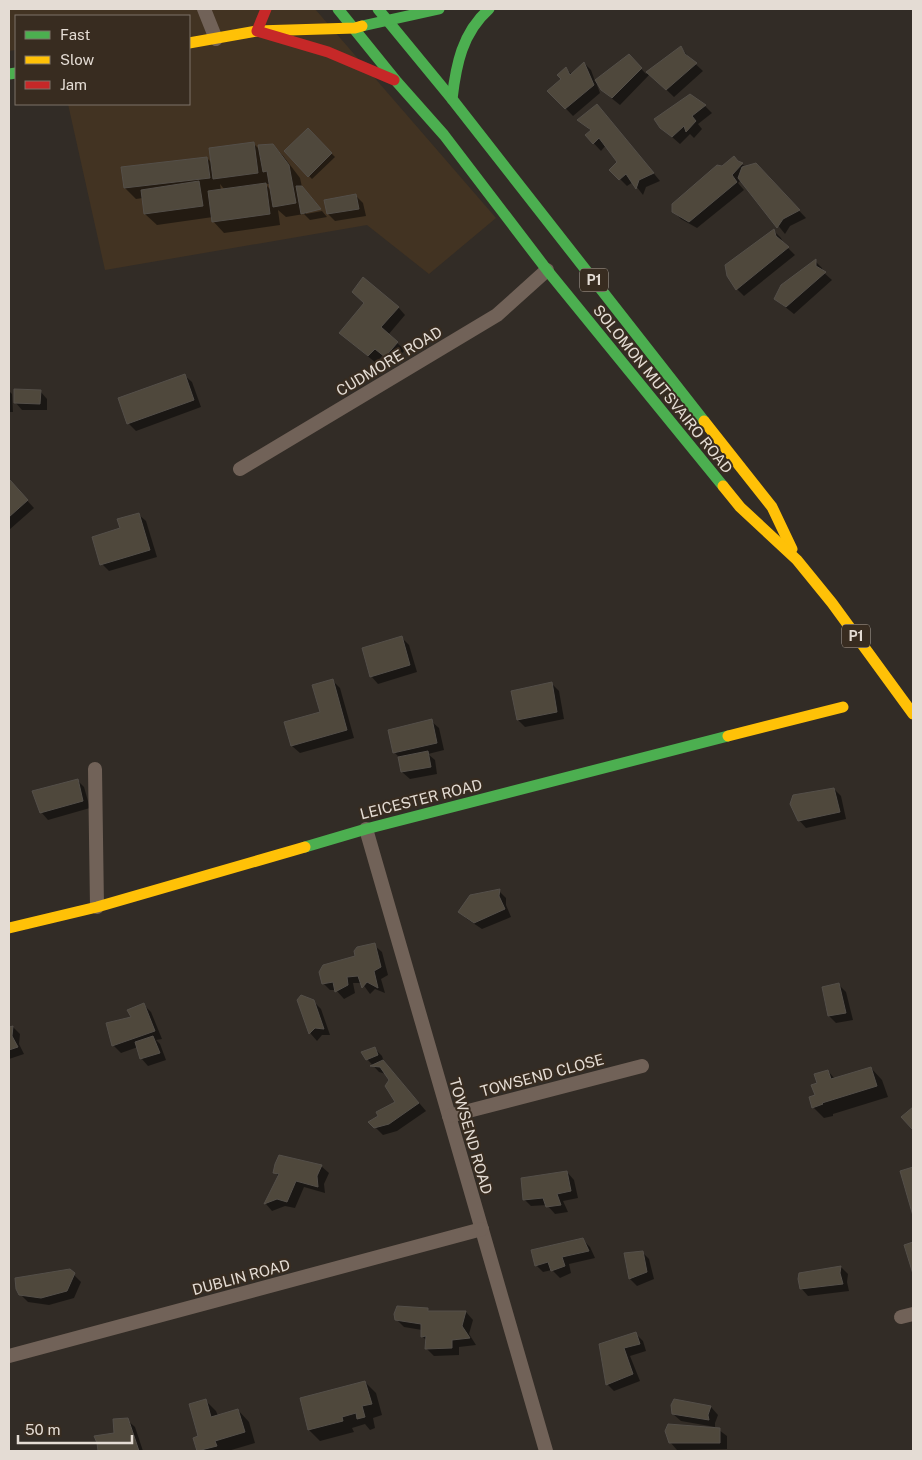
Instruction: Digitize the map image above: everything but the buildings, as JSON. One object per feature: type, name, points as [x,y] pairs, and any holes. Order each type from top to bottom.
[{"type":"main road","points":[[257,31],[266,9]]},
{"type":"main road","name":"SOLOMON MUTSVAIRO ROAD","points":[[338,9],[397,82],[444,135],[547,270],[740,507],[797,560],[832,603],[913,714]]},
{"type":"main road","name":"P1","points":[[378,9],[452,99],[772,507],[797,560]]},
{"type":"main road","points":[[190,43],[257,31],[355,28],[439,9]]},
{"type":"main road","points":[[452,99],[455,71],[467,36],[473,24],[489,9]]},
{"type":"main road","points":[[257,31],[328,52],[397,82]]},
{"type":"main road","name":"LEICESTER ROAD","points":[[9,928],[97,908],[366,829],[843,707]]},
{"type":"street","points":[[204,9],[216,39]]},
{"type":"street","name":"CUDMORE ROAD","points":[[240,469],[497,315],[547,270]]},
{"type":"street","points":[[95,769],[97,908]]},
{"type":"street","name":"TOWSEND ROAD","points":[[366,829],[546,1451]]},
{"type":"street","name":"TOWSEND CLOSE","points":[[449,1116],[642,1066]]},
{"type":"street","name":"DUBLIN ROAD","points":[[9,1356],[482,1229]]},
{"type":"shaded area","points":[[9,9],[315,9],[496,218],[429,274],[367,225],[105,270],[68,105],[190,105],[190,15],[15,15],[15,50],[9,51]]},
{"type":"traffic: fast","points":[[338,9],[397,82],[444,135],[547,270],[723,486]]},
{"type":"traffic: fast","points":[[378,9],[452,99],[704,421]]},
{"type":"traffic: fast","points":[[362,26],[439,9]]},
{"type":"traffic: fast","points":[[452,99],[458,62],[466,39],[472,28],[489,9]]},
{"type":"traffic: fast","points":[[9,74],[15,73]]},
{"type":"traffic: fast","points":[[305,847],[366,829],[728,736]]},
{"type":"traffic: slow","points":[[190,43],[257,31],[355,28],[362,26]]},
{"type":"traffic: slow","points":[[704,421],[772,507],[792,549]]},
{"type":"traffic: slow","points":[[723,486],[740,507],[797,560],[832,603],[913,714]]},
{"type":"traffic: slow","points":[[728,736],[843,707]]},
{"type":"traffic: slow","points":[[9,928],[97,907],[305,847]]},
{"type":"traffic: jam","points":[[266,9],[257,31],[328,52],[394,80]]}]
